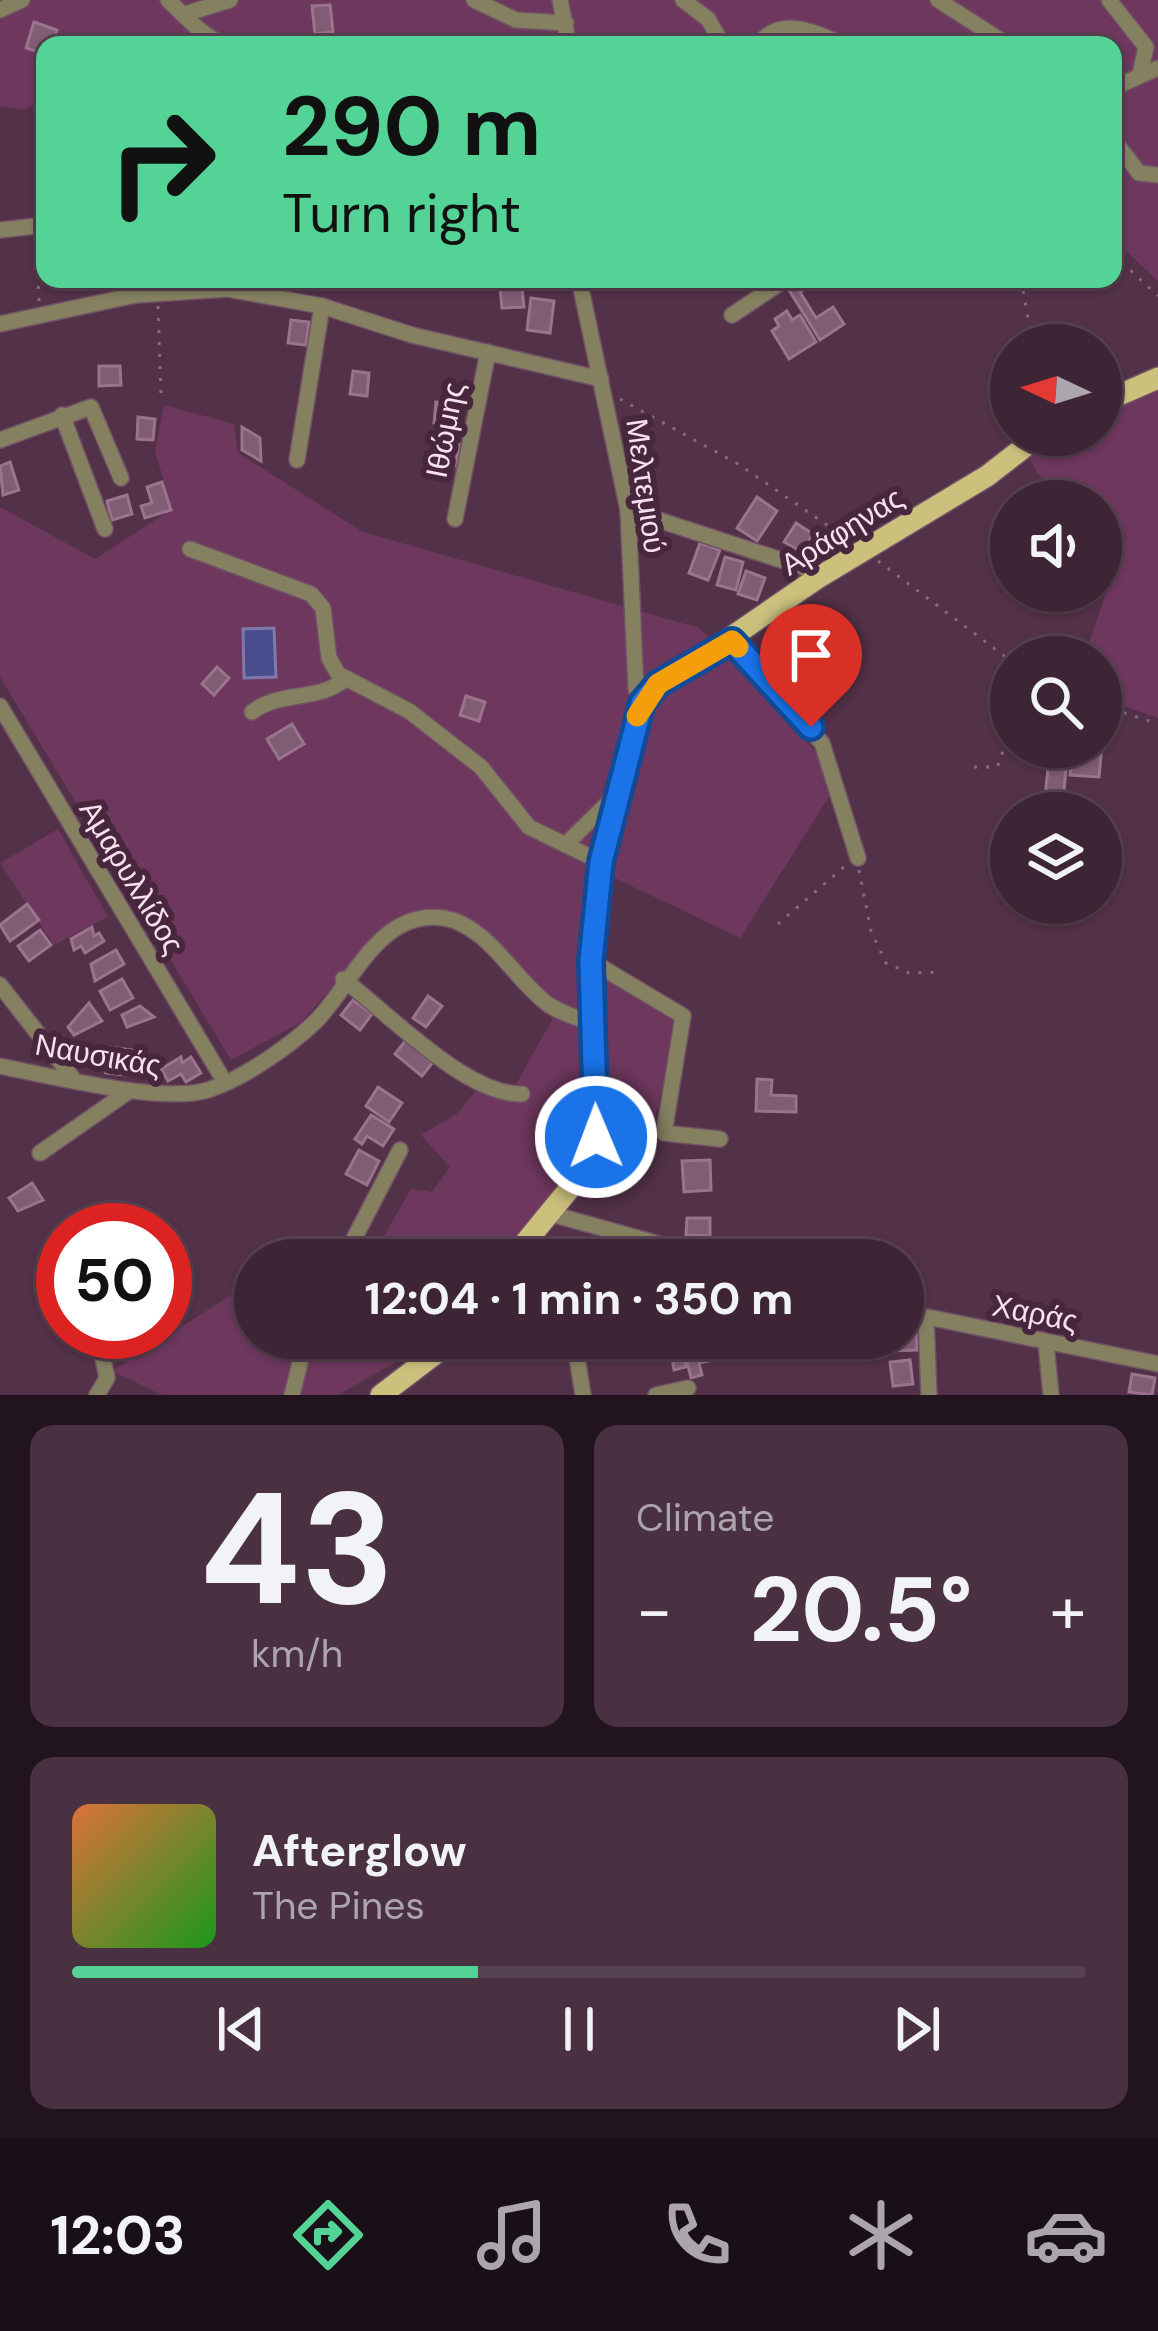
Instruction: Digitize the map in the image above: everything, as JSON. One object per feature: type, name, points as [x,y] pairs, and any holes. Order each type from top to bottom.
[{"type":"main road","points":[[1122,394],[1158,378]]},
{"type":"main road","name":"Αράφηνας","points":[[642,703],[658,684],[732,641],[824,574],[1013,456]]},
{"type":"main road","points":[[528,1239],[579,1177],[595,1144],[591,961],[601,862],[642,703]]},
{"type":"main road","points":[[391,1393],[433,1359]]},
{"type":"street","points":[[0,10],[22,0]]},
{"type":"street","points":[[168,0],[188,13],[205,36]]},
{"type":"street","points":[[188,13],[230,0]]},
{"type":"street","points":[[473,0],[516,20],[566,23]]},
{"type":"street","points":[[560,0],[568,36]]},
{"type":"street","points":[[683,0],[708,19],[718,36]]},
{"type":"street","points":[[938,0],[994,36]]},
{"type":"street","points":[[1109,0],[1146,47],[1140,74]]},
{"type":"street","points":[[765,36],[788,28],[814,36]]},
{"type":"street","points":[[1122,83],[1158,68]]},
{"type":"street","points":[[1122,152],[1138,173],[1158,175]]},
{"type":"street","points":[[0,230],[36,226]]},
{"type":"street","name":"Μελτεμιού","points":[[581,288],[628,510],[636,689],[642,703]]},
{"type":"street","points":[[732,315],[772,288]]},
{"type":"street","points":[[0,324],[159,293],[227,289],[322,306],[602,385]]},
{"type":"street","points":[[297,460],[322,306]]},
{"type":"street","name":"Ιθώμης","points":[[455,519],[488,352]]},
{"type":"street","points":[[0,440],[95,409],[121,478]]},
{"type":"street","points":[[62,416],[105,529]]},
{"type":"street","points":[[628,510],[824,574]]},
{"type":"street","points":[[190,549],[311,594],[323,608],[332,665],[345,679],[409,711],[481,767],[529,827],[601,862]]},
{"type":"street","points":[[732,641],[822,742],[858,858]]},
{"type":"street","points":[[252,712],[267,700],[335,689],[345,679]]},
{"type":"street","name":"Αμαρυλλίδος","points":[[3,716],[220,1074]]},
{"type":"street","points":[[565,845],[616,795]]},
{"type":"street","points":[[206,1091],[220,1074],[253,1066],[318,1018],[343,979],[403,924],[443,918],[488,945],[551,1007],[592,1023]]},
{"type":"street","points":[[591,961],[683,1016],[664,1133],[721,1139]]},
{"type":"street","points":[[343,979],[468,1078],[499,1094],[522,1094]]},
{"type":"street","points":[[0,985],[72,1077]]},
{"type":"street","name":"Ναυσικάς","points":[[0,1066],[130,1091],[177,1095],[206,1091],[253,1066]]},
{"type":"street","points":[[40,1153],[130,1091]]},
{"type":"street","points":[[354,1239],[400,1150]]},
{"type":"street","points":[[548,1213],[641,1239]]},
{"type":"street","points":[[926,1318],[929,1395]]},
{"type":"street","name":"Χαράς","points":[[926,1318],[1158,1364]]},
{"type":"street","points":[[1046,1343],[1051,1395]]},
{"type":"street","points":[[97,1395],[107,1378],[103,1359]]},
{"type":"street","points":[[292,1395],[301,1359]]},
{"type":"street","points":[[577,1359],[583,1395]]},
{"type":"street","points":[[656,1395],[688,1388]]},
{"type":"path","points":[[1122,262],[1158,296]]},
{"type":"path","points":[[39,288],[39,315]]},
{"type":"path","points":[[1023,288],[1029,324]]},
{"type":"path","points":[[159,293],[160,394]]},
{"type":"path","points":[[602,385],[738,464],[990,645]]},
{"type":"path","points":[[1122,712],[1158,724]]},
{"type":"path","points":[[974,767],[990,767]]},
{"type":"path","points":[[778,923],[858,858],[871,931],[886,964],[909,973],[939,972]]},
{"type":"shaded area","points":[[0,0],[1158,0],[1158,281],[1127,252],[1122,255],[1122,36],[36,36],[36,104],[24,110],[0,106]]},
{"type":"shaded area","points":[[1158,387],[1158,718],[1122,705],[1122,636],[1091,636],[1099,612],[1122,612],[1126,535],[1122,532],[1122,480],[1045,480],[1030,456],[1122,456],[1122,404]]},
{"type":"shaded area","points":[[164,405],[234,424],[238,453],[363,532],[699,628],[775,702],[839,781],[740,938],[594,868],[591,954],[680,1013],[655,1118],[536,1239],[382,1239],[411,1189],[432,1192],[450,1167],[421,1135],[458,1113],[477,1089],[507,1100],[558,1009],[456,914],[380,934],[300,1023],[231,1060],[0,677],[0,507],[95,559],[172,509],[155,451]]},
{"type":"shaded area","points":[[274,628],[276,677],[244,678],[243,629]]},
{"type":"shaded area","points":[[58,829],[108,917],[54,945],[0,863]]},
{"type":"shaded area","points":[[234,1293],[234,1359],[401,1359],[338,1395],[162,1395],[112,1371],[131,1359],[192,1359],[192,1320]]},
{"type":"building","points":[[330,5],[333,32],[315,34],[312,6]]},
{"type":"building","points":[[34,22],[57,30],[55,36],[36,36],[36,51],[26,48]]},
{"type":"building","points":[[500,288],[522,288],[524,307],[502,308]]},
{"type":"building","points":[[788,288],[806,288],[800,292],[816,318],[833,307],[844,324],[820,340]]},
{"type":"building","points":[[531,298],[554,301],[550,333],[527,330]]},
{"type":"building","points":[[787,311],[792,320],[800,315],[816,342],[789,359],[772,331],[779,326],[775,319]]},
{"type":"building","points":[[291,320],[309,322],[306,345],[288,343]]},
{"type":"building","points":[[99,366],[120,366],[121,385],[99,386]]},
{"type":"building","points":[[353,371],[369,373],[367,396],[350,394]]},
{"type":"building","points":[[436,402],[454,404],[451,425],[434,423]]},
{"type":"building","points":[[138,417],[155,419],[153,440],[137,439]]},
{"type":"building","points":[[242,427],[260,438],[261,461],[242,450]]},
{"type":"building","points":[[442,442],[459,444],[456,466],[439,463]]},
{"type":"building","points":[[10,462],[19,490],[3,495],[0,466]]},
{"type":"building","points":[[162,482],[171,510],[145,518],[141,506],[152,503],[147,487]]},
{"type":"building","points":[[127,495],[132,514],[112,520],[107,501]]},
{"type":"building","points":[[757,497],[777,511],[757,541],[737,528]]},
{"type":"building","points":[[796,523],[813,534],[802,552],[784,542]]},
{"type":"building","points":[[700,543],[720,550],[708,580],[689,573]]},
{"type":"building","points":[[725,557],[743,562],[736,590],[717,585]]},
{"type":"building","points":[[746,571],[765,578],[757,600],[738,594]]},
{"type":"building","points":[[217,667],[229,678],[214,695],[202,684]]},
{"type":"building","points":[[466,696],[485,702],[479,721],[460,715]]},
{"type":"building","points":[[292,724],[304,744],[279,759],[267,739]]},
{"type":"building","points":[[1048,768],[1066,770],[1064,792],[1046,792]]},
{"type":"building","points":[[1070,768],[1100,768],[1099,777],[1070,775]]},
{"type":"building","points":[[27,904],[39,920],[10,941],[0,925]]},
{"type":"building","points":[[92,927],[94,936],[99,933],[104,941],[85,953],[81,946],[74,950],[71,939]]},
{"type":"building","points":[[40,930],[51,945],[29,961],[18,946]]},
{"type":"building","points":[[116,950],[124,964],[95,981],[91,964]]},
{"type":"building","points":[[122,979],[133,998],[110,1010],[100,991]]},
{"type":"building","points":[[428,996],[442,1006],[426,1027],[413,1018]]},
{"type":"building","points":[[353,1000],[372,1014],[360,1030],[341,1015]]},
{"type":"building","points":[[89,1003],[102,1021],[74,1035],[68,1027]]},
{"type":"building","points":[[140,1006],[154,1017],[127,1027],[122,1015]]},
{"type":"building","points":[[406,1040],[433,1062],[422,1076],[395,1054]]},
{"type":"building","points":[[109,1047],[147,1052],[144,1077],[106,1073]]},
{"type":"building","points":[[181,1057],[182,1063],[191,1057],[201,1073],[186,1082],[181,1074],[168,1081],[161,1069]]},
{"type":"building","points":[[757,1079],[772,1080],[771,1095],[796,1096],[796,1112],[756,1111]]},
{"type":"building","points":[[378,1087],[402,1103],[389,1122],[366,1106]]},
{"type":"building","points":[[371,1115],[394,1129],[383,1146],[367,1136],[362,1144],[355,1139]]},
{"type":"building","points":[[359,1150],[379,1161],[367,1185],[346,1174]]},
{"type":"building","points":[[710,1160],[711,1190],[684,1192],[682,1161]]},
{"type":"building","points":[[32,1183],[43,1200],[18,1211],[9,1198]]},
{"type":"building","points":[[687,1218],[710,1218],[710,1236],[686,1235]]},
{"type":"building","points":[[672,1359],[684,1359],[686,1367],[674,1370]]},
{"type":"building","points":[[686,1359],[709,1359],[699,1363],[702,1375],[691,1378]]},
{"type":"building","points":[[910,1360],[913,1384],[893,1386],[890,1362]]},
{"type":"building","points":[[1132,1374],[1155,1378],[1152,1395],[1129,1392]]},
{"type":"slow traffic","points":[[637,716],[658,684],[732,641],[738,647]]},
{"type":"route","points":[[596,1137],[591,961],[601,862],[642,703],[658,684],[732,641],[811,727]]}]
